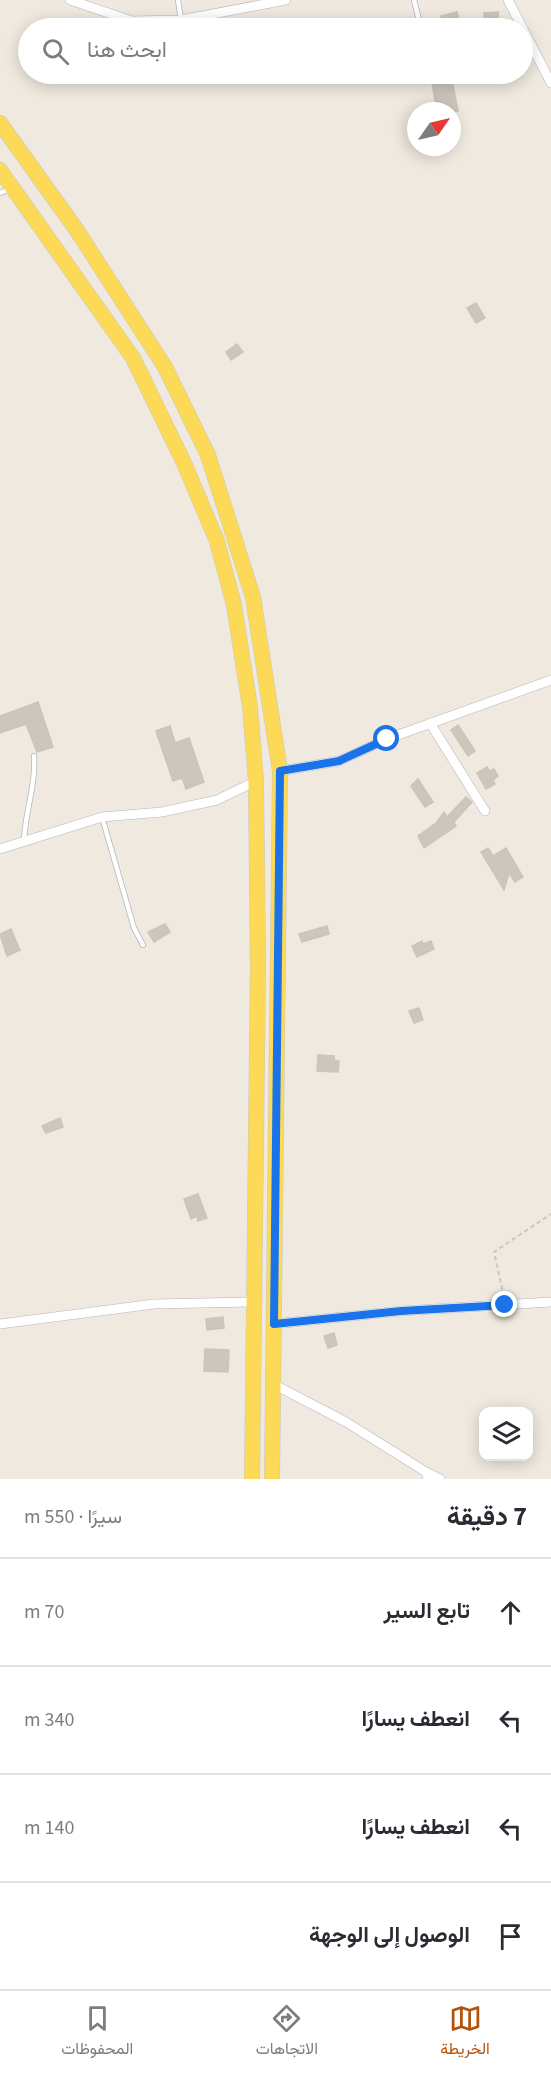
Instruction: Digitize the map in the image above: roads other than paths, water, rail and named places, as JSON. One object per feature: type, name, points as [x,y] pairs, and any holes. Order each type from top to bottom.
[{"type":"main road","points":[[0,123],[76,229],[165,367],[208,455],[253,597],[280,771],[272,1477],[252,1478],[252,1302],[258,968],[256,781],[250,707],[234,605],[217,541],[184,463],[133,357],[6,190],[0,170]]},
{"type":"street","points":[[70,0],[123,18]]},
{"type":"street","points":[[191,18],[286,0]]},
{"type":"street","points":[[508,0],[517,18]]},
{"type":"street","points":[[533,48],[551,83]]},
{"type":"street","points":[[280,771],[339,761],[430,723],[551,680]]},
{"type":"street","points":[[430,723],[484,811]]},
{"type":"street","points":[[0,849],[102,817],[162,812],[217,800],[256,781]]},
{"type":"street","points":[[0,1324],[154,1304],[252,1302]]},
{"type":"street","points":[[274,1324],[401,1311],[551,1302]]},
{"type":"street","points":[[273,1384],[346,1422],[427,1475],[440,1479]]},
{"type":"lane","points":[[178,0],[181,18]]},
{"type":"lane","points":[[414,0],[418,18]]},
{"type":"lane","points":[[24,841],[25,818],[35,775],[34,756]]},
{"type":"lane","points":[[102,817],[135,928],[143,945]]}]
